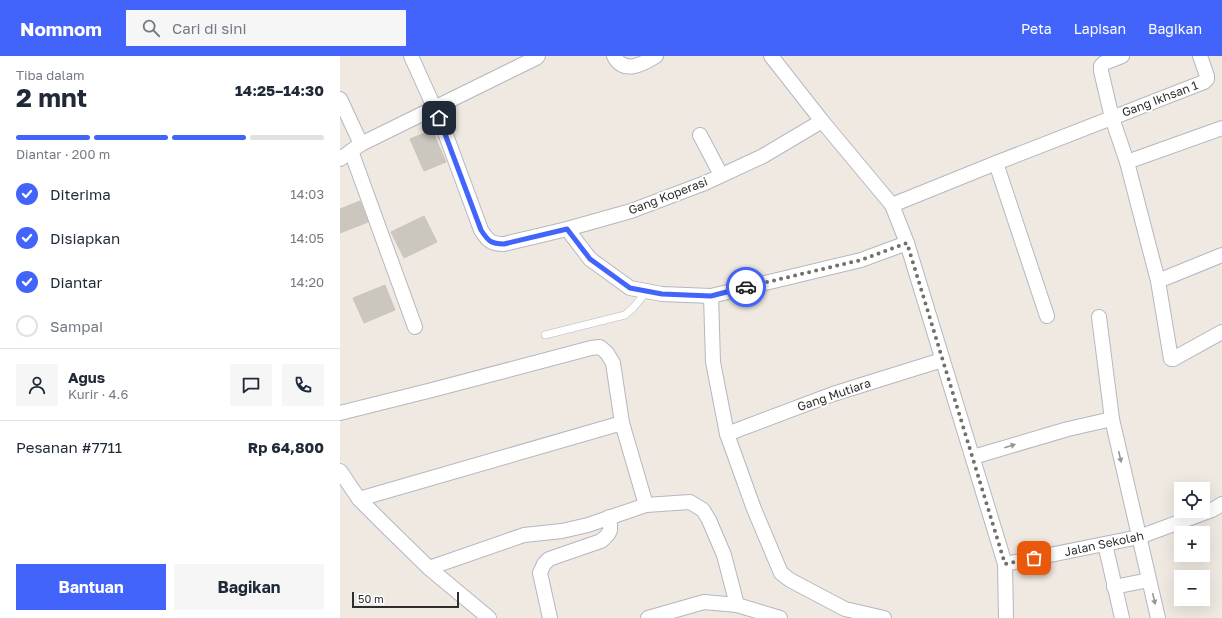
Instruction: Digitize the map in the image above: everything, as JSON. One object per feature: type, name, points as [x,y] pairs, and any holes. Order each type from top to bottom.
[{"type":"street","points":[[411,56],[435,108]]},
{"type":"street","points":[[351,151],[538,56]]},
{"type":"street","points":[[614,56],[616,60],[622,64],[636,66],[641,65],[656,56]]},
{"type":"street","points":[[771,56],[822,121],[892,205],[907,243],[1005,564],[1006,618]]},
{"type":"street","points":[[1122,56],[1104,63],[1101,66],[1112,118],[1128,162],[1158,281],[1170,358],[1173,360],[1222,332]]},
{"type":"street","name":"Gang Ikhsan 1","points":[[1112,118],[1206,81],[1207,76],[1200,56]]},
{"type":"street","points":[[340,99],[351,151],[415,327]]},
{"type":"street","name":"Gang Koperasi","points":[[435,108],[481,230],[494,244],[504,244],[631,212],[705,183],[763,156],[822,121]]},
{"type":"street","points":[[892,205],[1112,118]]},
{"type":"street","points":[[1128,162],[1222,128]]},
{"type":"street","points":[[700,135],[721,175]]},
{"type":"street","points":[[996,163],[1047,316]]},
{"type":"street","points":[[567,229],[590,259],[630,288],[662,294],[711,296],[861,260],[907,243]]},
{"type":"street","points":[[1158,281],[1222,255]]},
{"type":"street","points":[[711,296],[713,362],[727,434],[754,509],[781,573],[790,580],[845,609],[884,618]]},
{"type":"street","points":[[1099,317],[1112,419],[1158,618]]},
{"type":"street","points":[[340,413],[591,348],[600,347],[607,353],[614,363],[622,422],[646,505]]},
{"type":"street","name":"Gang Mutiara","points":[[727,434],[833,394],[942,360]]},
{"type":"street","points":[[973,457],[1068,429],[1112,419]]},
{"type":"street","points":[[359,499],[622,422]]},
{"type":"street","points":[[340,471],[359,499],[429,568],[489,618]]},
{"type":"street","points":[[429,568],[524,535],[562,531],[588,525],[646,505],[690,502],[703,510],[710,520],[724,555],[737,605]]},
{"type":"street","name":"Jalan Sekolah","points":[[1005,564],[1139,537],[1212,510],[1222,504]]},
{"type":"street","points":[[550,618],[540,573],[544,564],[549,559],[601,541],[608,536],[611,530],[610,517]]},
{"type":"street","points":[[1105,544],[1122,618]]},
{"type":"street","points":[[1114,587],[1149,580]]},
{"type":"street","points":[[648,618],[704,602],[737,605],[780,618]]},
{"type":"lane","points":[[545,335],[625,315],[634,308],[647,291]]},
{"type":"building","points":[[432,130],[446,162],[424,171],[410,139]]},
{"type":"building","points":[[360,201],[368,222],[340,233],[340,209]]},
{"type":"building","points":[[424,216],[437,242],[404,258],[391,232]]},
{"type":"building","points":[[385,285],[395,310],[364,323],[353,298]]},
{"type":"way so far","points":[[746,287],[861,260],[907,243],[1005,564],[1034,558]]},
{"type":"route","points":[[439,118],[481,230],[494,244],[504,244],[567,229],[590,259],[630,288],[662,294],[711,296],[746,287]]}]
